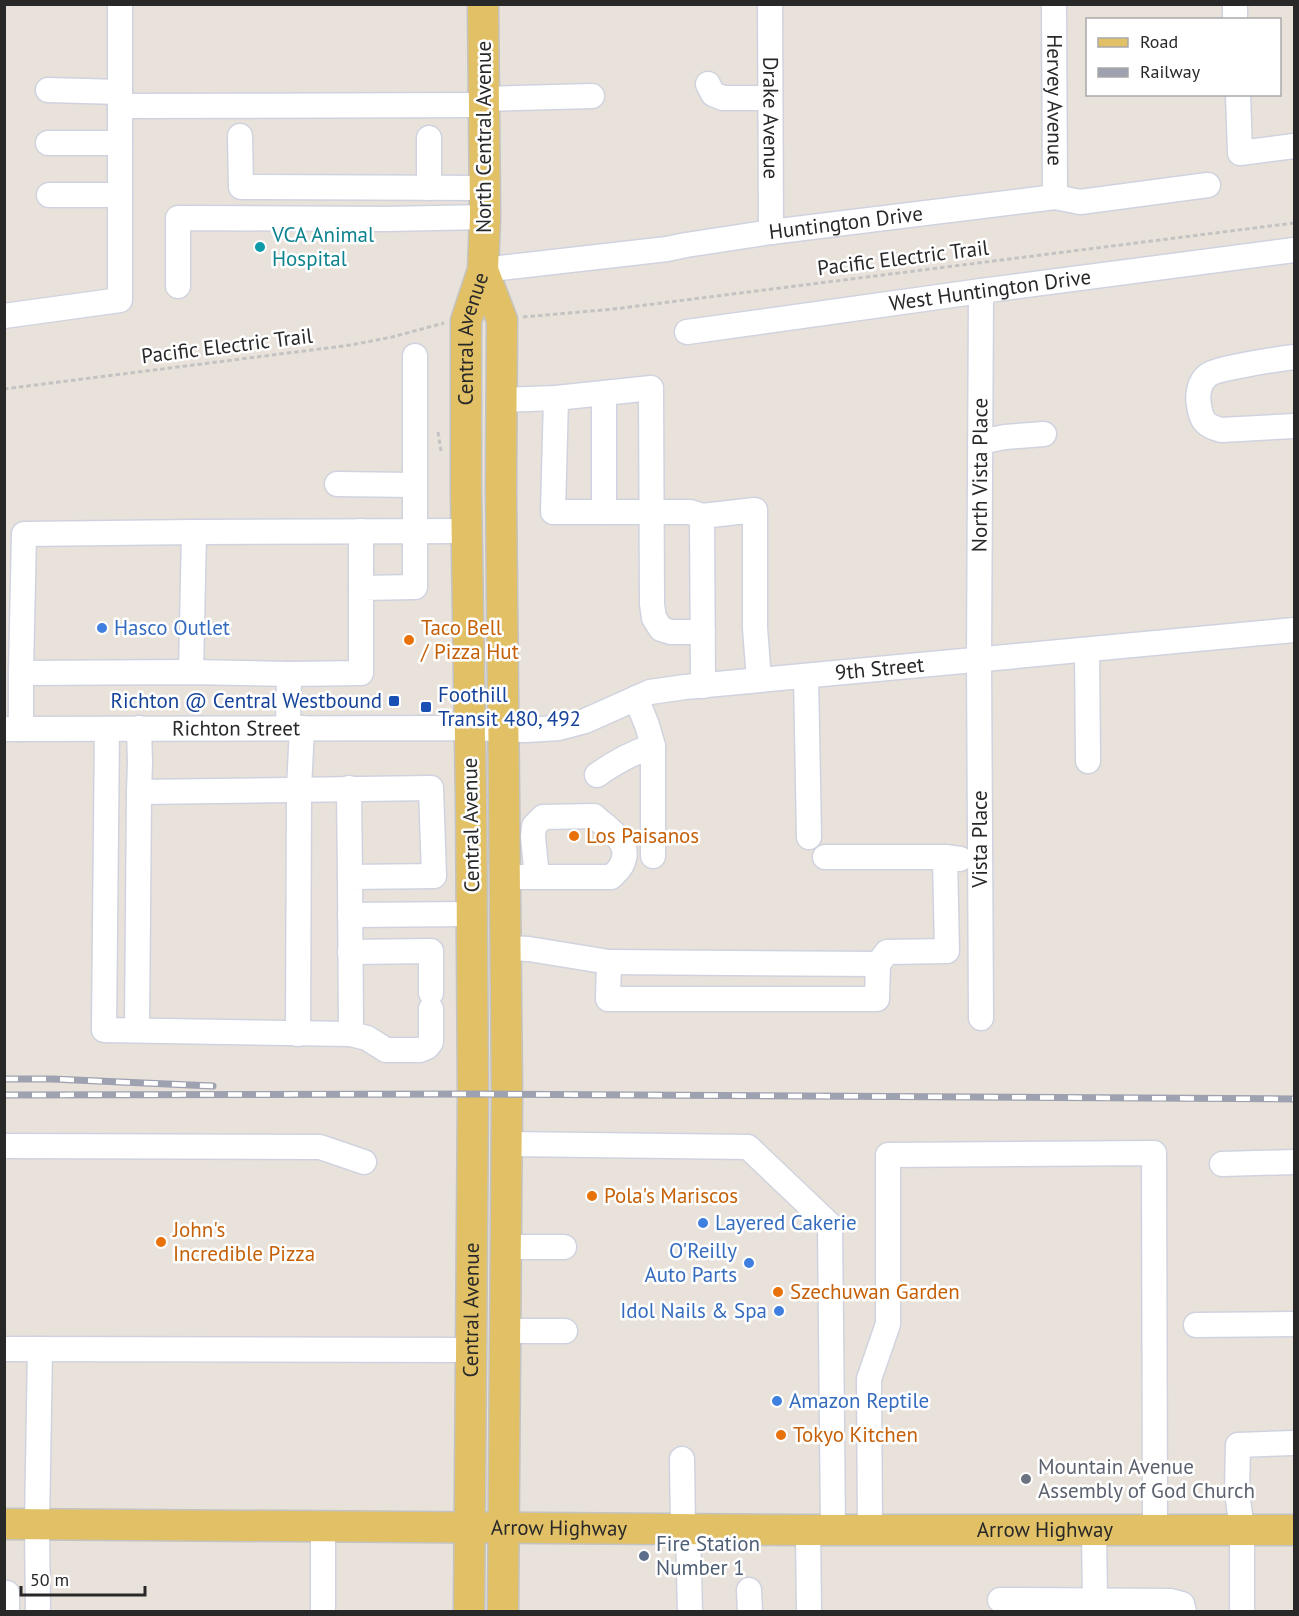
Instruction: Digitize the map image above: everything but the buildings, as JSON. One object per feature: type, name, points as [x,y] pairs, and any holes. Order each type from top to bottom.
[{"type":"main road","name":"North Central Avenue","points":[[483,4],[483,270]]},
{"type":"main road","name":"Central Avenue","points":[[483,270],[502,320],[506,877],[503,1611]]},
{"type":"main road","name":"Central Avenue","points":[[469,1611],[473,1094],[466,531],[466,321],[483,270]]},
{"type":"main road","name":"Arrow Highway","points":[[4,1524],[686,1530],[1294,1530]]},
{"type":"street","points":[[4,316],[120,300],[120,4]]},
{"type":"street","name":"Drake Avenue","points":[[770,4],[771,232]]},
{"type":"street","name":"Hervey Avenue","points":[[1054,4],[1055,197]]},
{"type":"street","points":[[708,84],[713,94],[723,98],[770,98]]},
{"type":"street","points":[[48,90],[120,99],[484,102],[591,96]]},
{"type":"street","points":[[1238,96],[1240,153],[1294,146]]},
{"type":"street","points":[[240,136],[241,187],[484,188]]},
{"type":"street","points":[[429,138],[429,188]]},
{"type":"street","points":[[48,143],[120,143]]},
{"type":"street","name":"Huntington Drive","points":[[483,270],[667,249],[686,244],[771,232],[1055,197],[1080,202],[1208,185]]},
{"type":"street","points":[[49,195],[120,195]]},
{"type":"street","points":[[177,286],[178,218],[484,217]]},
{"type":"street","name":"West Huntington Drive","points":[[687,332],[1294,250]]},
{"type":"street","name":"North Vista Place","points":[[979,660],[981,291]]},
{"type":"street","points":[[361,588],[415,587],[415,356]]},
{"type":"street","points":[[1294,357],[1208,374],[1199,388],[1198,403],[1202,418],[1211,427],[1221,430],[1294,426]]},
{"type":"street","points":[[501,400],[556,398],[651,388],[652,604],[654,618],[661,629],[671,632],[703,632]]},
{"type":"street","points":[[604,393],[604,512]]},
{"type":"street","points":[[556,398],[553,512],[690,512],[702,516],[755,510],[755,628],[759,680]]},
{"type":"street","points":[[981,442],[1005,437],[1044,434]]},
{"type":"street","points":[[337,484],[414,485]]},
{"type":"street","points":[[702,516],[703,686]]},
{"type":"street","points":[[21,673],[361,673],[361,531]]},
{"type":"street","points":[[13,729],[21,673],[24,534],[466,531]]},
{"type":"street","points":[[191,672],[194,532]]},
{"type":"street","name":"9th Street","points":[[469,728],[538,730],[559,728],[585,721],[651,692],[1294,630]]},
{"type":"street","points":[[1086,650],[1088,761]]},
{"type":"street","name":"Vista Place","points":[[979,660],[981,1018]]},
{"type":"street","points":[[289,674],[299,789],[298,1034]]},
{"type":"street","points":[[806,676],[809,837]]},
{"type":"street","points":[[636,698],[653,746],[653,856]]},
{"type":"street","points":[[137,1030],[139,728]]},
{"type":"street","name":"Richton Street","points":[[13,729],[469,728]]},
{"type":"street","points":[[107,729],[104,1030],[351,1034],[367,1038],[386,1050],[420,1050],[427,1047],[431,1042],[431,951],[350,952]]},
{"type":"street","points":[[597,775],[630,754],[653,746]]},
{"type":"street","points":[[138,792],[431,788],[434,876],[350,877]]},
{"type":"street","points":[[349,789],[351,1034]]},
{"type":"street","points":[[506,877],[537,877],[611,877],[622,866],[625,852],[622,842],[594,816],[543,817],[534,826],[532,837],[537,877]]},
{"type":"street","points":[[825,857],[945,857],[980,860]]},
{"type":"street","points":[[609,962],[608,999],[877,999],[878,964],[887,951],[946,951],[945,857]]},
{"type":"street","points":[[350,915],[471,914]]},
{"type":"street","points":[[506,948],[529,949],[609,962],[878,964]]},
{"type":"street","points":[[506,1144],[748,1147],[830,1225],[821,1530],[809,1611]]},
{"type":"street","points":[[4,1146],[320,1146],[364,1162]]},
{"type":"street","points":[[870,1530],[869,1379],[888,1324],[888,1155],[1154,1153],[1155,1530]]},
{"type":"street","points":[[1222,1164],[1294,1162]]},
{"type":"street","points":[[505,1247],[564,1247]]},
{"type":"street","points":[[1196,1325],[1294,1324]]},
{"type":"street","points":[[505,1331],[565,1330]]},
{"type":"street","points":[[38,1611],[40,1349]]},
{"type":"street","points":[[4,1350],[470,1350]]},
{"type":"street","points":[[1242,1611],[1242,1530],[1237,1492],[1238,1445],[1294,1443]]},
{"type":"street","points":[[682,1459],[690,1611]]},
{"type":"street","points":[[323,1527],[323,1611]]},
{"type":"street","points":[[1094,1530],[1095,1600]]},
{"type":"street","points":[[4,1593],[7,1593],[7,1611]]},
{"type":"street","points":[[1000,1600],[1171,1600],[1182,1604],[1184,1611]]},
{"type":"path","name":"Pacific Electric Trail","points":[[520,318],[626,308],[1294,223]]},
{"type":"path","name":"Pacific Electric Trail","points":[[4,389],[351,345],[392,338],[448,322]]},
{"type":"railway","points":[[4,1079],[213,1086]]},
{"type":"railway","points":[[4,1095],[473,1094],[1294,1099]]},
{"type":"place","name":"VCA Animal Hospital","points":[[260,247]]},
{"type":"place","name":"Hasco Outlet","points":[[102,628]]},
{"type":"place","name":"Taco Bell / Pizza Hut","points":[[409,640]]},
{"type":"place","name":"Richton @ Central Westbound","points":[[394,701]]},
{"type":"place","name":"Foothill Transit 480, 492","points":[[426,707]]},
{"type":"place","name":"Los Paisanos","points":[[574,836]]},
{"type":"place","name":"Pola's Mariscos","points":[[592,1196]]},
{"type":"place","name":"Layered Cakerie","points":[[703,1223]]},
{"type":"place","name":"John's Incredible Pizza","points":[[161,1242]]},
{"type":"place","name":"O'Reilly Auto Parts","points":[[749,1263]]},
{"type":"place","name":"Szechuwan Garden","points":[[778,1292]]},
{"type":"place","name":"Idol Nails & Spa","points":[[779,1311]]},
{"type":"place","name":"Amazon Reptile","points":[[777,1401]]},
{"type":"place","name":"Tokyo Kitchen","points":[[781,1435]]},
{"type":"place","name":"Mountain Avenue Assembly of God Church","points":[[1026,1479]]},
{"type":"place","name":"Fire Station Number 1","points":[[644,1556]]}]
